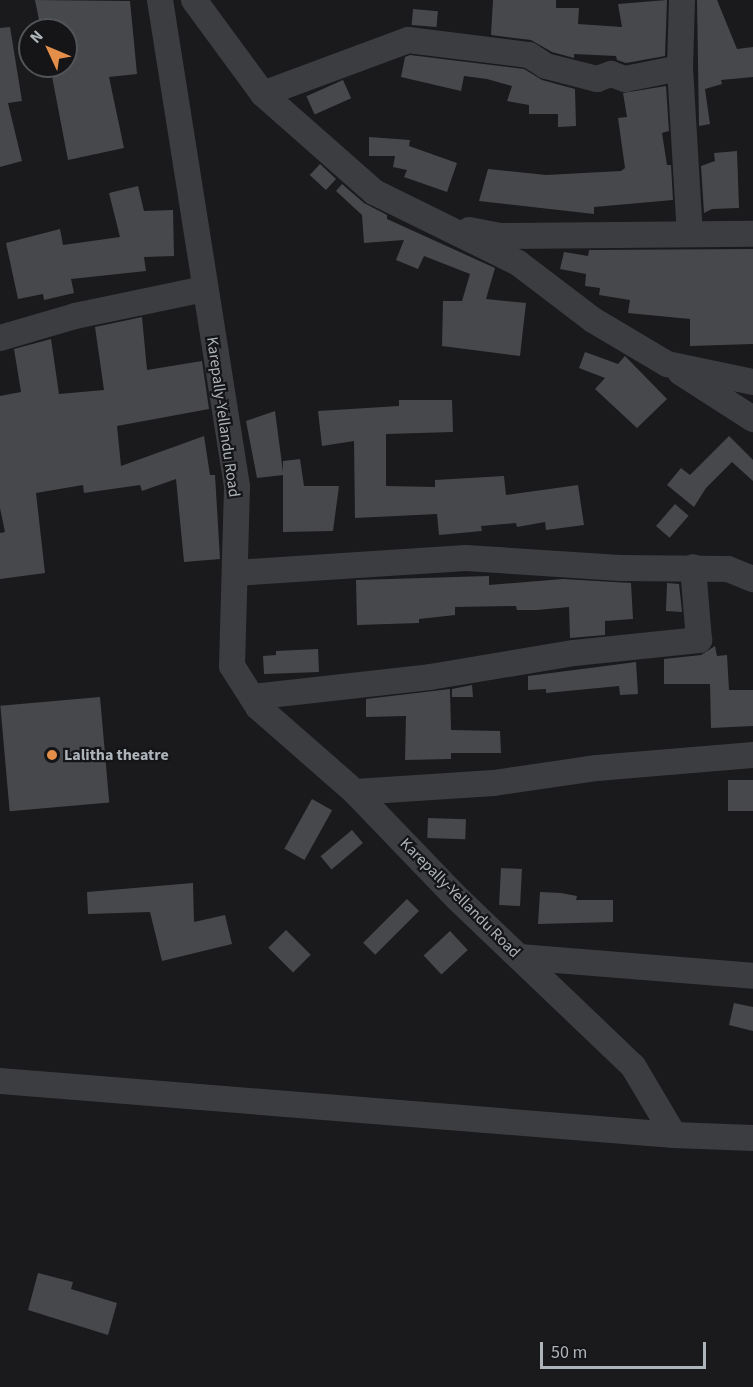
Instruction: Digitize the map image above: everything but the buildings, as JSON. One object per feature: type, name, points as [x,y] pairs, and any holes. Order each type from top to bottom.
[{"type":"street","name":"Karepally-Yellandu Road","points":[[160,0],[237,487],[232,666],[252,698],[355,792],[519,957],[633,1066],[674,1135]]},
{"type":"street","points":[[194,0],[263,94],[374,192],[519,263],[593,320],[753,419]]},
{"type":"street","points":[[684,1],[680,68],[690,234]]},
{"type":"street","points":[[263,94],[408,40],[529,55],[546,66],[597,79],[611,74],[625,79],[680,68]]},
{"type":"street","points":[[440,224],[500,236],[753,234]]},
{"type":"street","points":[[0,338],[75,316],[204,289]]},
{"type":"street","points":[[667,364],[753,382]]},
{"type":"street","points":[[234,573],[466,558],[620,568],[728,568],[753,579]]},
{"type":"street","points":[[252,698],[430,677],[574,653],[699,640],[693,567]]},
{"type":"street","points":[[355,792],[494,783],[597,768],[753,755]]},
{"type":"street","points":[[519,957],[753,976]]},
{"type":"street","points":[[0,1081],[674,1135],[753,1138]]},
{"type":"place","name":"Lalitha theatre","points":[[52,755]]}]
